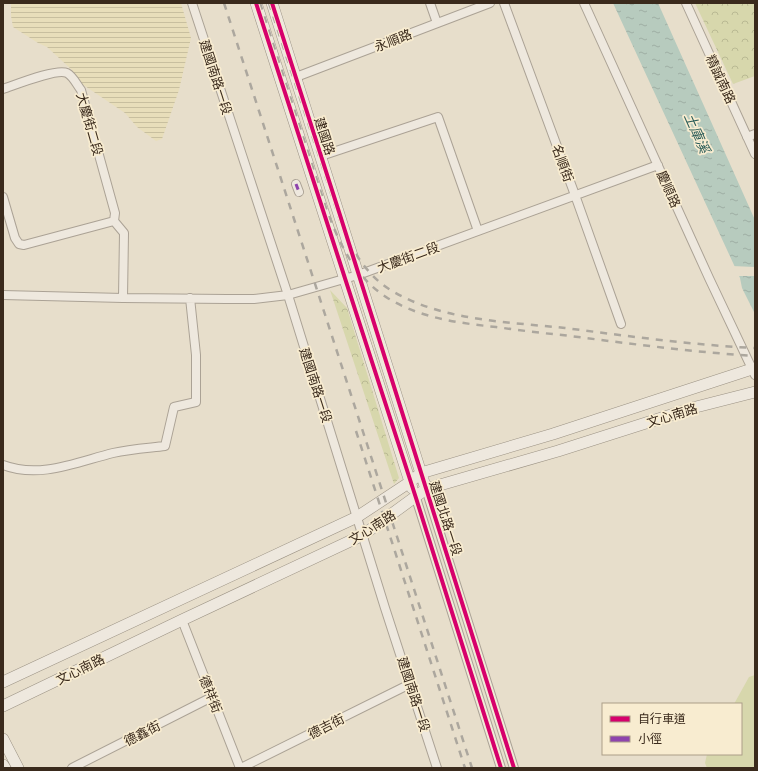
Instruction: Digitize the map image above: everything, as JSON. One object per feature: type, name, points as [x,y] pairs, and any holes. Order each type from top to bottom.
[{"type":"main road","name":"建國路","points":[[256,3],[345,278]]},
{"type":"main road","name":"建國路","points":[[272,3],[358,275]]},
{"type":"main road","name":"建國北路一段","points":[[358,275],[426,489]]},
{"type":"main road","name":"建國北路一段","points":[[345,278],[416,498]]},
{"type":"main road","name":"文心南路","points":[[3,682],[358,517],[410,482],[421,472],[553,434],[754,371]]},
{"type":"main road","name":"文心南路","points":[[3,706],[363,535],[416,498],[426,489],[558,451],[696,407],[755,392]]},
{"type":"main road","points":[[3,739],[18,768]]},
{"type":"street","name":"建國南路一段","points":[[192,3],[288,295],[437,768]]},
{"type":"street","points":[[430,3],[438,23]]},
{"type":"street","name":"永順路","points":[[296,78],[490,3]]},
{"type":"street","name":"名順街","points":[[504,3],[621,324]]},
{"type":"street","name":"慶順路","points":[[584,3],[709,278],[754,371]]},
{"type":"street","name":"精誠南路","points":[[686,3],[751,135],[755,154]]},
{"type":"street","name":"大慶街二段","points":[[3,89],[52,73],[66,72],[81,90],[115,214],[114,221],[124,233],[123,298]]},
{"type":"street","points":[[321,156],[438,117],[478,231]]},
{"type":"street","name":"大慶街二段","points":[[3,295],[254,299],[288,295],[358,275],[658,165]]},
{"type":"street","points":[[3,197],[18,244],[24,245],[114,221]]},
{"type":"street","points":[[3,465],[13,469],[39,471],[115,453],[165,446],[174,407],[196,402],[196,355],[190,298]]},
{"type":"street","name":"建國北路一段","points":[[426,489],[514,768]]},
{"type":"street","name":"建國北路一段","points":[[416,498],[501,768]]},
{"type":"street","name":"德祥街","points":[[182,620],[240,768]]},
{"type":"street","name":"德吉街","points":[[240,768],[410,684]]},
{"type":"street","name":"德鑫街","points":[[72,768],[212,697]]},
{"type":"shaded area","points":[[11,3],[181,3],[191,38],[179,90],[162,139],[156,141],[137,127],[125,113],[73,78],[72,70],[47,47],[13,27]]},
{"type":"green space","points":[[695,3],[755,3],[755,76],[733,84]]},
{"type":"green space","points":[[330,290],[347,308],[399,478],[394,484]]},
{"type":"green space","points":[[755,675],[755,768],[707,768],[705,763],[707,755],[742,755],[742,703],[735,703],[749,677]]},
{"type":"water","name":"土庫溪","points":[[613,3],[658,3],[755,220],[755,314],[742,288],[740,278]]},
{"type":"pier","points":[[732,266],[755,267],[755,276],[737,276]]},
{"type":"railway","points":[[224,3],[472,768]]},
{"type":"railway","points":[[260,3],[326,208],[336,234],[356,269],[375,289],[386,297],[425,315],[467,324],[658,347],[755,356]]},
{"type":"railway","points":[[269,3],[343,230],[358,257],[370,273],[385,287],[413,302],[455,315],[477,319],[683,342],[755,348]]},
{"type":"railway","points":[[356,431],[465,768]]},
{"type":"marked path","points":[[296,184],[299,192]]},
{"type":"cycle path","points":[[256,3],[416,498],[501,768]]},
{"type":"cycle path","points":[[272,3],[514,768]]}]
